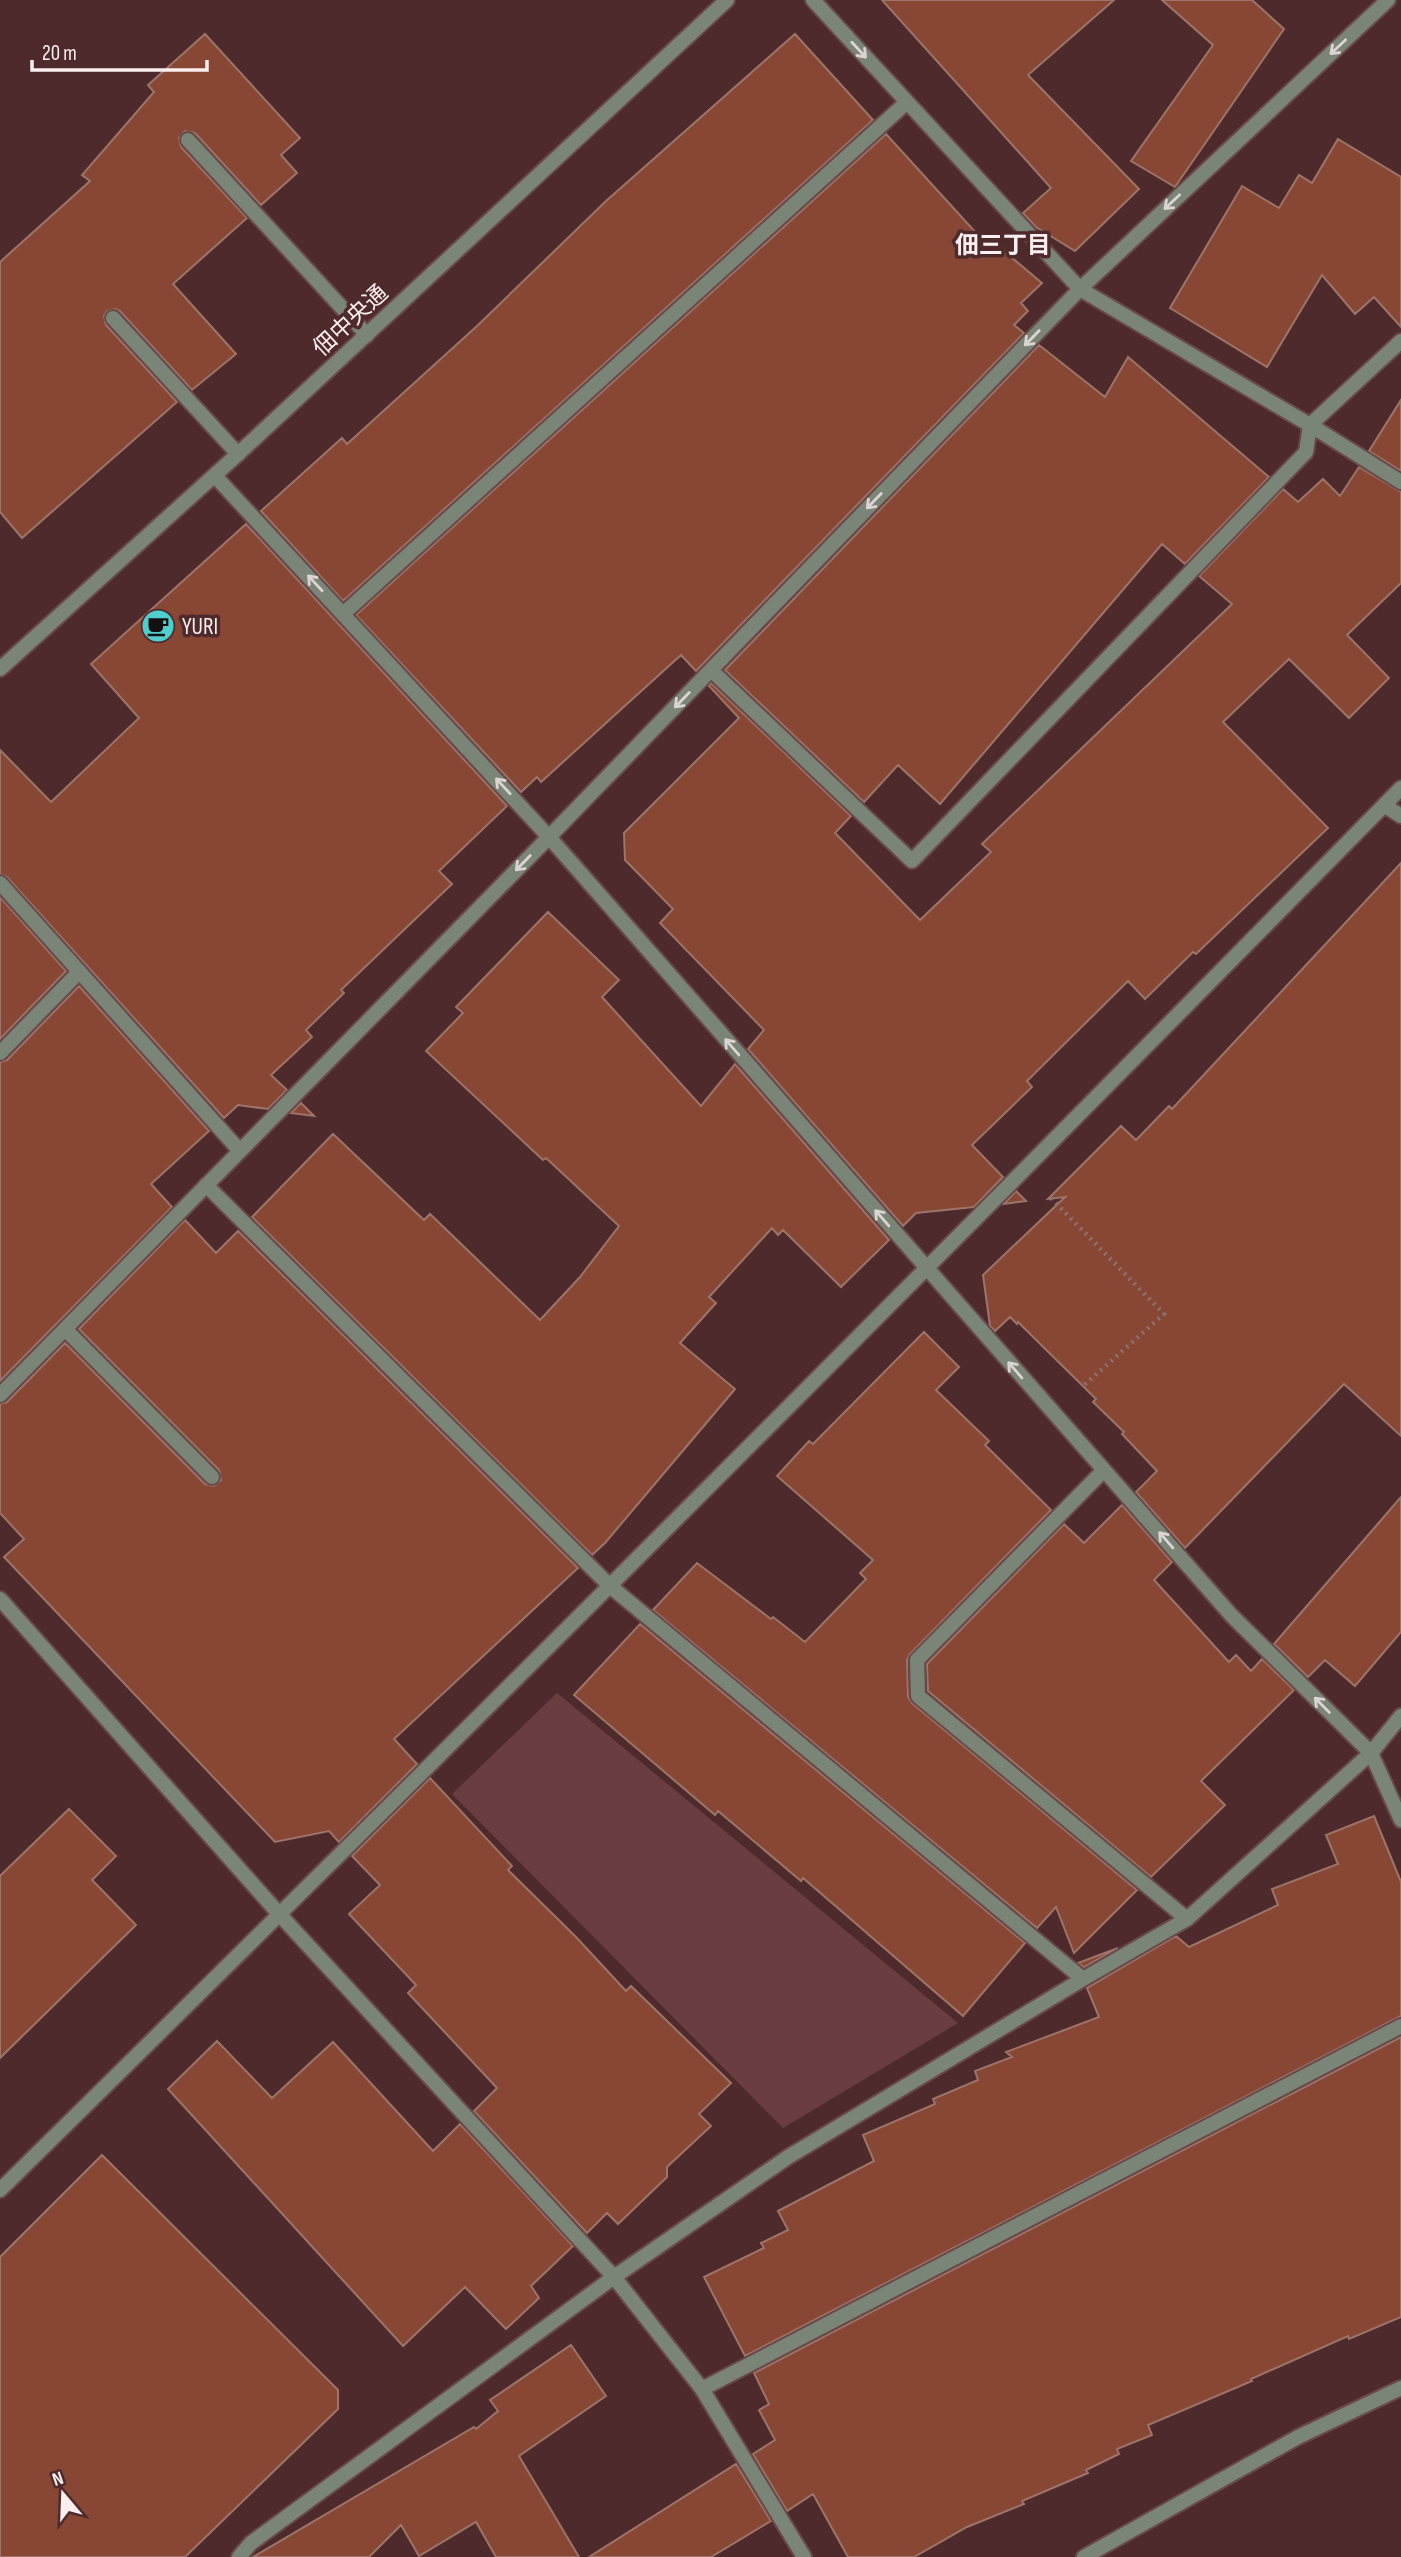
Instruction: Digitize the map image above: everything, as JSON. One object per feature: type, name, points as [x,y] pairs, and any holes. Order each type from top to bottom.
[{"type":"street","name":"佃中央通","points":[[0,669],[239,454],[727,0]]},
{"type":"street","points":[[813,0],[1080,289],[1401,482]]},
{"type":"street","points":[[0,1395],[549,837],[1080,289],[1388,0]]},
{"type":"street","points":[[343,614],[907,102]]},
{"type":"street","points":[[188,140],[367,335]]},
{"type":"street","points":[[113,318],[239,454]]},
{"type":"street","points":[[711,670],[912,861],[1306,452],[1310,425],[1401,341]]},
{"type":"street","points":[[215,475],[549,837],[1232,1616],[1371,1754],[1401,1820]]},
{"type":"street","points":[[0,2190],[280,1915],[926,1270],[1401,788]]},
{"type":"street","points":[[1384,805],[1401,816]]},
{"type":"street","points":[[0,883],[240,1151]]},
{"type":"street","points":[[0,1053],[79,972]]},
{"type":"street","points":[[206,1185],[610,1586],[1083,1979]]},
{"type":"street","points":[[65,1329],[212,1477]]},
{"type":"street","points":[[1104,1470],[917,1660],[918,1696],[1188,1919]]},
{"type":"street","points":[[0,1599],[280,1915],[614,2277],[702,2389],[803,2557]]},
{"type":"street","points":[[239,2557],[251,2543],[614,2277],[788,2157],[1083,1979],[1188,1919],[1371,1754],[1401,1716]]},
{"type":"street","points":[[702,2389],[1401,2026]]},
{"type":"street","points":[[1084,2557],[1298,2437],[1401,2388]]},
{"type":"path","points":[[1024,1170],[1164,1314],[1053,1414]]},
{"type":"shaded area","points":[[557,1693],[958,2023],[783,2128],[452,1794]]},
{"type":"building","points":[[882,0],[1114,0],[1028,75],[1139,189],[1075,251],[1036,227],[1023,213],[1051,188]]},
{"type":"building","points":[[1162,0],[1252,0],[1284,29],[1175,187],[1131,161],[1213,45]]},
{"type":"building","points":[[205,34],[300,138],[281,155],[297,173],[261,205],[195,133],[185,131],[179,138],[181,147],[247,218],[173,284],[236,354],[192,390],[120,311],[107,311],[104,316],[106,325],[177,402],[22,538],[0,512],[0,262],[90,181],[82,175],[154,92],[148,85]]},
{"type":"building","points":[[795,34],[873,120],[343,601],[261,511],[342,438],[347,444],[477,326],[606,201]]},
{"type":"building","points":[[886,134],[987,245],[992,241],[1042,283],[1021,303],[1028,311],[1014,325],[1024,333],[696,671],[681,655],[541,782],[537,777],[521,792],[356,615]]},
{"type":"building","points":[[1338,139],[1401,177],[1401,327],[1374,297],[1355,314],[1322,275],[1267,367],[1170,308],[1242,186],[1279,208],[1299,175],[1312,183]]},
{"type":"building","points":[[1039,345],[1105,397],[1128,357],[1269,477],[1185,564],[1162,544],[940,804],[898,765],[864,802],[725,670]]},
{"type":"building","points":[[1401,400],[1401,471],[1369,451]]},
{"type":"building","points":[[1359,467],[1401,492],[1401,583],[1347,635],[1389,678],[1349,718],[1289,659],[1223,722],[1328,828],[1145,999],[1128,981],[1027,1081],[1032,1087],[972,1145],[1003,1177],[974,1207],[916,1213],[903,1226],[748,1049],[764,1030],[660,923],[673,909],[625,860],[624,833],[739,718],[709,686],[711,683],[851,816],[835,833],[920,920],[991,852],[982,844],[1232,604],[1199,576],[1283,489],[1298,502],[1323,479],[1340,496]]},
{"type":"building","points":[[246,524],[507,806],[439,871],[452,884],[341,990],[344,993],[306,1030],[312,1037],[271,1075],[287,1090],[268,1109],[238,1105],[224,1118],[7,877],[0,874],[0,750],[51,802],[139,718],[91,664]]},
{"type":"building","points":[[1401,863],[1401,1436],[1344,1384],[1185,1548],[1136,1492],[1157,1471],[1122,1434],[1124,1432],[1093,1402],[1096,1399],[1018,1322],[1017,1324],[1010,1317],[995,1331],[990,1326],[983,1275],[1065,1197],[1048,1199],[1121,1126],[1136,1140],[1169,1106],[1172,1109]]},
{"type":"building","points":[[0,897],[66,971],[0,1039]]},
{"type":"building","points":[[548,912],[619,980],[602,997],[701,1106],[735,1064],[889,1240],[841,1287],[783,1230],[778,1235],[772,1228],[709,1297],[716,1303],[680,1343],[735,1389],[592,1555],[252,1217],[333,1134],[424,1220],[430,1214],[540,1320],[580,1277],[619,1226],[546,1158],[543,1160],[426,1051],[463,1013],[456,1007]]},
{"type":"building","points":[[79,986],[209,1131],[151,1184],[172,1207],[0,1381],[0,1062],[7,1060]]},
{"type":"building","points":[[301,1103],[314,1116],[291,1113]]},
{"type":"building","points":[[1016,1191],[1026,1201],[1004,1204]]},
{"type":"building","points":[[185,1220],[216,1253],[238,1231],[578,1568],[394,1739],[417,1764],[339,1842],[329,1831],[275,1842],[4,1557],[24,1539],[0,1513],[0,1404],[7,1402],[65,1343],[205,1484],[214,1486],[221,1480],[219,1470],[79,1329]]},
{"type":"building","points":[[924,1332],[959,1367],[936,1390],[989,1441],[985,1445],[1051,1510],[910,1654],[907,1660],[908,1697],[1137,1890],[1074,1953],[1056,1907],[1037,1928],[653,1610],[697,1563],[805,1642],[866,1579],[860,1573],[873,1560],[777,1476],[809,1441],[813,1444]]},
{"type":"building","points":[[1401,1497],[1401,1632],[1355,1686],[1325,1660],[1308,1677],[1274,1644]]},
{"type":"building","points":[[1122,1505],[1172,1562],[1154,1580],[1229,1662],[1236,1655],[1251,1671],[1262,1659],[1294,1690],[1201,1781],[1225,1805],[1151,1877],[928,1691],[927,1664],[1064,1524],[1084,1543]]},
{"type":"building","points":[[640,1624],[1025,1943],[963,2016],[803,1878],[801,1881],[718,1811],[715,1815],[574,1695]]},
{"type":"building","points":[[430,1778],[512,1866],[508,1870],[626,1991],[631,1986],[731,2083],[699,2114],[711,2126],[667,2167],[667,2177],[618,2224],[607,2213],[587,2233],[474,2111],[497,2088],[408,1993],[416,1985],[349,1914],[380,1885],[352,1856]]},
{"type":"building","points":[[69,1809],[116,1856],[92,1880],[136,1925],[0,2058],[0,1876]]},
{"type":"building","points":[[1374,1816],[1401,1882],[1401,2016],[745,2356],[704,2277],[764,2248],[761,2243],[788,2230],[778,2211],[874,2161],[863,2135],[935,2104],[933,2099],[978,2080],[975,2071],[1012,2057],[1006,2052],[1099,2017],[1087,1988],[1176,1936],[1189,1947],[1278,1905],[1272,1889],[1338,1864],[1326,1835]]},
{"type":"building","points":[[1118,1948],[1084,1967],[1078,1963]]},
{"type":"building","points":[[1401,2037],[1401,2317],[1349,2339],[1348,2336],[1148,2425],[1152,2435],[1117,2449],[1119,2454],[1086,2470],[1088,2473],[1022,2501],[1024,2504],[967,2527],[914,2557],[848,2557],[813,2494],[787,2511],[753,2454],[775,2440],[759,2410],[769,2404],[754,2373]]},
{"type":"building","points":[[217,2041],[272,2098],[333,2042],[433,2151],[460,2124],[573,2246],[531,2286],[539,2298],[506,2329],[465,2287],[403,2346],[168,2089]]},
{"type":"building","points":[[102,2155],[338,2390],[338,2409],[185,2557],[0,2557],[0,2257]]},
{"type":"building","points":[[571,2345],[606,2396],[519,2456],[579,2557],[496,2557],[476,2522],[419,2556],[401,2525],[369,2557],[253,2557],[474,2427],[476,2429],[498,2411],[490,2400]]},
{"type":"building","points":[[736,2464],[771,2521],[711,2557],[589,2557]]},
{"type":"place","name":"YURI","points":[[158,626]]},
{"type":"district","name":"佃三丁目","points":[[1003,245]]}]
